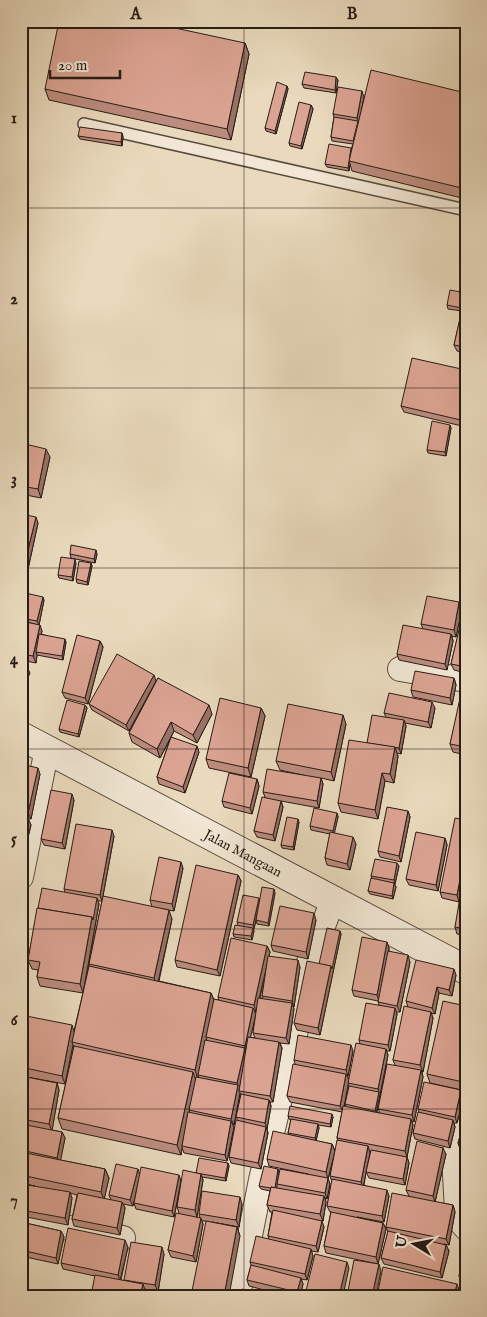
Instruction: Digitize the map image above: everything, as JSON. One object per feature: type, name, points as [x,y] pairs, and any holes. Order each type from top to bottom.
[{"type":"street","points":[[400,669],[466,680]]},
{"type":"street","name":"Jalan Mangaan","points":[[21,736],[466,970]]},
{"type":"street","points":[[21,877],[47,749]]},
{"type":"street","points":[[238,1296],[308,965],[333,900]]},
{"type":"street","points":[[466,1109],[454,1155],[456,1212],[459,1220],[466,1228]]},
{"type":"street","points":[[21,1219],[123,1238]]},
{"type":"lane","points":[[84,124],[466,210]]},
{"type":"building","points":[[59,21],[142,21],[245,43],[227,129],[45,89]]},
{"type":"building","points":[[371,70],[466,93],[466,189],[349,161]]},
{"type":"building","points":[[305,72],[336,77],[335,90],[302,84]]},
{"type":"building","points":[[277,82],[287,86],[275,131],[265,128]]},
{"type":"building","points":[[338,87],[362,91],[357,118],[333,114]]},
{"type":"building","points":[[299,102],[311,105],[301,146],[289,143]]},
{"type":"building","points":[[334,117],[358,121],[353,141],[331,137]]},
{"type":"building","points":[[80,127],[122,133],[121,142],[78,136]]},
{"type":"building","points":[[329,144],[351,148],[348,168],[325,164]]},
{"type":"building","points":[[450,290],[466,293],[466,309],[447,305]]},
{"type":"building","points":[[462,309],[466,310],[466,347],[454,345]]},
{"type":"building","points":[[412,358],[466,370],[465,421],[401,406]]},
{"type":"building","points":[[432,421],[450,425],[445,452],[427,450]]},
{"type":"building","points":[[21,443],[46,449],[38,489],[21,486]]},
{"type":"building","points":[[21,514],[36,517],[25,562],[21,561]]},
{"type":"building","points":[[71,545],[96,550],[94,559],[70,554]]},
{"type":"building","points":[[61,557],[75,559],[72,577],[58,575]]},
{"type":"building","points":[[79,561],[91,563],[87,582],[76,579]]},
{"type":"building","points":[[21,592],[43,597],[37,621],[21,618]]},
{"type":"building","points":[[427,596],[459,602],[454,630],[421,624]]},
{"type":"building","points":[[466,604],[466,667],[451,664]]},
{"type":"building","points":[[21,621],[40,625],[33,656],[21,654]]},
{"type":"building","points":[[403,625],[451,634],[445,664],[397,654]]},
{"type":"building","points":[[39,634],[65,639],[62,656],[36,652]]},
{"type":"building","points":[[77,635],[100,641],[85,698],[62,692]]},
{"type":"building","points":[[117,654],[154,675],[126,725],[89,704]]},
{"type":"building","points":[[21,664],[27,667],[21,681]]},
{"type":"building","points":[[415,671],[454,678],[450,698],[411,690]]},
{"type":"building","points":[[158,678],[209,705],[193,735],[171,722],[157,749],[129,733]]},
{"type":"building","points":[[464,680],[466,681],[466,747],[450,744]]},
{"type":"building","points":[[389,693],[432,702],[428,722],[384,713]]},
{"type":"building","points":[[220,698],[261,708],[248,768],[206,759]]},
{"type":"building","points":[[67,700],[85,705],[78,734],[59,729]]},
{"type":"building","points":[[288,704],[343,715],[331,772],[276,761]]},
{"type":"building","points":[[372,715],[404,720],[399,748],[367,743]]},
{"type":"building","points":[[171,737],[197,746],[183,787],[157,777]]},
{"type":"building","points":[[349,740],[395,747],[390,774],[382,773],[375,810],[338,803]]},
{"type":"building","points":[[21,764],[38,768],[28,813],[21,812]]},
{"type":"building","points":[[267,769],[321,778],[317,801],[263,792]]},
{"type":"building","points":[[229,773],[257,779],[250,808],[222,801]]},
{"type":"building","points":[[51,790],[72,794],[62,843],[41,839]]},
{"type":"building","points":[[262,797],[281,801],[273,835],[254,831]]},
{"type":"building","points":[[387,807],[408,811],[399,856],[378,851]]},
{"type":"building","points":[[314,808],[337,813],[333,831],[310,826]]},
{"type":"building","points":[[21,815],[27,816],[21,843]]},
{"type":"building","points":[[287,817],[298,819],[293,847],[281,845]]},
{"type":"building","points":[[455,818],[466,820],[466,848],[457,895],[440,892]]},
{"type":"building","points":[[76,824],[112,830],[100,895],[64,889]]},
{"type":"building","points":[[330,832],[353,837],[347,864],[325,858]]},
{"type":"building","points":[[416,832],[445,838],[436,885],[406,879]]},
{"type":"building","points":[[159,857],[181,862],[172,904],[150,900]]},
{"type":"building","points":[[375,859],[397,863],[394,880],[371,876]]},
{"type":"building","points":[[196,865],[238,875],[217,970],[175,960]]},
{"type":"building","points":[[371,878],[394,883],[392,896],[368,891]]},
{"type":"building","points":[[262,887],[274,889],[268,923],[256,920]]},
{"type":"building","points":[[42,888],[97,898],[93,920],[92,917],[38,908]]},
{"type":"building","points":[[243,895],[259,898],[253,925],[237,922]]},
{"type":"building","points":[[103,896],[169,910],[154,978],[89,964]]},
{"type":"building","points":[[460,897],[466,898],[466,929],[455,927]]},
{"type":"building","points":[[280,906],[314,913],[306,952],[271,945]]},
{"type":"building","points":[[37,908],[92,917],[80,984],[37,977],[40,962],[28,960]]},
{"type":"building","points":[[235,925],[253,928],[251,936],[233,934]]},
{"type":"building","points":[[327,928],[340,931],[332,969],[331,966],[319,964]]},
{"type":"building","points":[[362,937],[387,942],[377,995],[352,990]]},
{"type":"building","points":[[231,938],[267,946],[254,1005],[218,997]]},
{"type":"building","points":[[388,951],[408,955],[397,1006],[378,1002]]},
{"type":"building","points":[[268,956],[298,960],[292,1001],[262,996]]},
{"type":"building","points":[[416,960],[454,969],[449,990],[437,987],[432,1008],[406,1001]]},
{"type":"building","points":[[307,961],[331,966],[318,1028],[294,1023]]},
{"type":"building","points":[[89,966],[211,993],[195,1070],[72,1042]]},
{"type":"building","points":[[258,998],[292,1003],[286,1038],[253,1033]]},
{"type":"building","points":[[214,999],[253,1008],[245,1046],[206,1037]]},
{"type":"building","points":[[443,1001],[466,1006],[466,1068],[463,1082],[427,1074]]},
{"type":"building","points":[[366,1003],[395,1008],[388,1045],[359,1040]]},
{"type":"building","points":[[404,1006],[431,1012],[420,1065],[393,1060]]},
{"type":"building","points":[[21,1015],[72,1025],[62,1076],[21,1067]]},
{"type":"building","points":[[298,1035],[351,1045],[346,1070],[294,1060]]},
{"type":"building","points":[[248,1037],[279,1042],[270,1096],[239,1091]]},
{"type":"building","points":[[205,1040],[245,1048],[237,1083],[198,1075]]},
{"type":"building","points":[[356,1043],[386,1049],[378,1089],[348,1083]]},
{"type":"building","points":[[74,1046],[193,1072],[177,1145],[58,1118]]},
{"type":"building","points":[[293,1064],[346,1074],[340,1106],[287,1096]]},
{"type":"building","points":[[387,1064],[421,1070],[412,1115],[378,1109]]},
{"type":"building","points":[[21,1076],[57,1083],[49,1124],[21,1119]]},
{"type":"building","points":[[196,1077],[238,1085],[231,1119],[189,1110]]},
{"type":"building","points":[[424,1082],[461,1090],[455,1117],[418,1109]]},
{"type":"building","points":[[349,1086],[379,1092],[375,1111],[345,1104]]},
{"type":"building","points":[[241,1094],[269,1100],[265,1123],[236,1117]]},
{"type":"building","points":[[290,1106],[332,1114],[330,1124],[288,1116]]},
{"type":"building","points":[[343,1106],[411,1119],[405,1151],[337,1138]]},
{"type":"building","points":[[188,1112],[231,1121],[225,1155],[182,1146]]},
{"type":"building","points":[[418,1112],[453,1120],[448,1141],[413,1133]]},
{"type":"building","points":[[466,1116],[466,1145],[458,1143]]},
{"type":"building","points":[[291,1119],[318,1124],[315,1138],[288,1133]]},
{"type":"building","points":[[236,1120],[266,1127],[258,1163],[229,1157]]},
{"type":"building","points":[[21,1124],[62,1132],[57,1158],[21,1150]]},
{"type":"building","points":[[273,1131],[332,1144],[326,1172],[267,1159]]},
{"type":"building","points":[[337,1140],[368,1146],[361,1182],[330,1176]]},
{"type":"building","points":[[417,1141],[443,1148],[433,1196],[406,1190]]},
{"type":"building","points":[[371,1150],[407,1157],[403,1179],[366,1172]]},
{"type":"building","points":[[21,1152],[105,1169],[101,1192],[21,1175]]},
{"type":"building","points":[[199,1158],[228,1163],[225,1178],[196,1173]]},
{"type":"building","points":[[116,1164],[138,1169],[130,1200],[109,1195]]},
{"type":"building","points":[[264,1166],[278,1169],[275,1188],[259,1186]]},
{"type":"building","points":[[141,1167],[179,1175],[172,1211],[134,1203]]},
{"type":"building","points":[[280,1169],[328,1178],[325,1193],[277,1184]]},
{"type":"building","points":[[183,1170],[201,1174],[195,1210],[177,1207]]},
{"type":"building","points":[[332,1179],[387,1190],[382,1216],[327,1206]]},
{"type":"building","points":[[21,1184],[70,1192],[65,1218],[21,1210]]},
{"type":"building","points":[[271,1187],[324,1196],[320,1214],[267,1205]]},
{"type":"building","points":[[202,1191],[240,1197],[236,1220],[199,1214]]},
{"type":"building","points":[[78,1193],[122,1202],[117,1228],[72,1219]]},
{"type":"building","points":[[392,1193],[453,1205],[446,1239],[386,1227]]},
{"type":"building","points":[[273,1210],[322,1221],[316,1246],[268,1236]]},
{"type":"building","points":[[331,1212],[383,1223],[376,1257],[324,1246]]},
{"type":"building","points":[[176,1213],[201,1218],[193,1256],[168,1250]]},
{"type":"building","points":[[206,1221],[237,1227],[224,1296],[191,1296]]},
{"type":"building","points":[[21,1222],[61,1231],[56,1258],[21,1250]]},
{"type":"building","points":[[68,1228],[125,1240],[118,1275],[61,1263]]},
{"type":"building","points":[[388,1231],[446,1245],[440,1272],[381,1258]]},
{"type":"building","points":[[256,1236],[311,1249],[305,1274],[250,1262]]},
{"type":"building","points":[[131,1242],[162,1247],[155,1285],[124,1280]]},
{"type":"building","points":[[466,1244],[466,1277],[459,1276]]},
{"type":"building","points":[[315,1254],[347,1262],[339,1296],[305,1295]]},
{"type":"building","points":[[354,1260],[379,1264],[372,1296],[347,1296]]},
{"type":"building","points":[[251,1265],[301,1278],[297,1292],[247,1280]]},
{"type":"building","points":[[383,1267],[457,1284],[454,1296],[377,1296]]},
{"type":"building","points":[[95,1275],[143,1284],[140,1296],[91,1296]]},
{"type":"building","points":[[463,1286],[466,1287],[466,1296],[461,1296]]},
{"type":"building","points":[[242,1289],[270,1296],[240,1296]]}]
